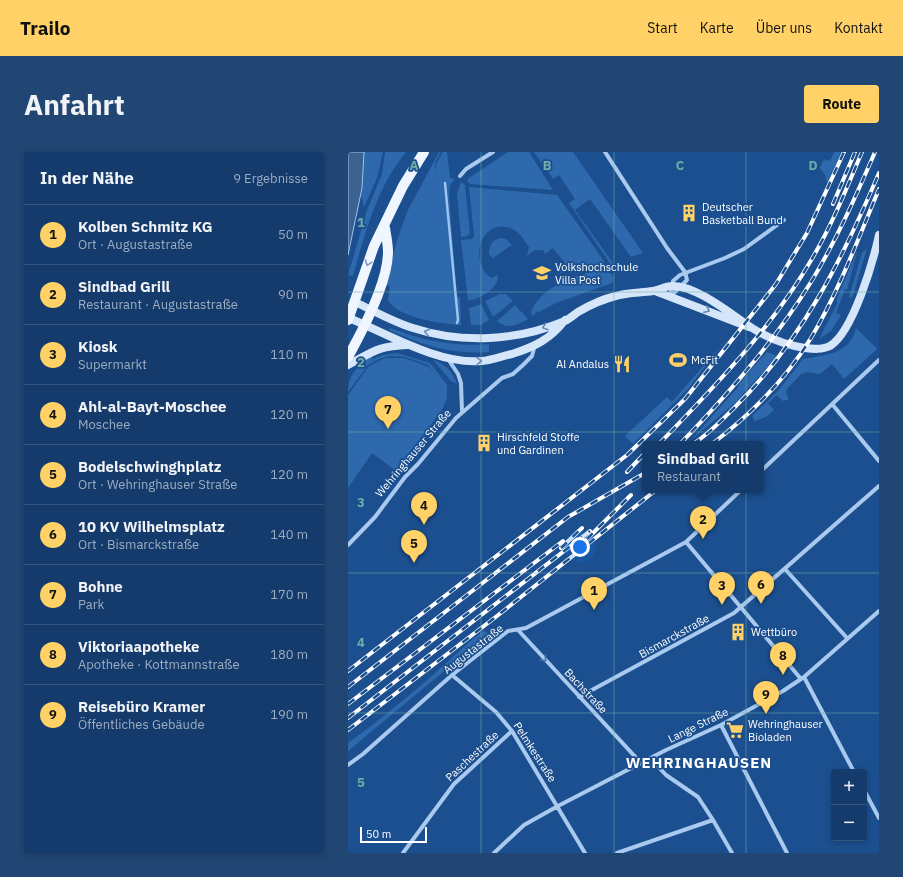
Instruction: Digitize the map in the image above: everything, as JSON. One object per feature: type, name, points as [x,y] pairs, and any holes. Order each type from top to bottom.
[{"type":"main road","points":[[424,152],[403,186],[385,228],[368,261],[352,301],[348,318],[365,324],[408,345],[447,358],[468,361],[494,359],[535,345],[548,339],[565,320]]},
{"type":"main road","points":[[348,357],[372,310],[380,288],[388,252],[385,228]]},
{"type":"main road","points":[[352,301],[414,328],[445,335],[489,339],[524,333],[565,320],[586,308],[616,296],[672,286],[682,287],[721,306],[751,327],[766,335],[796,347],[821,349],[829,346],[838,339],[844,331],[854,311],[870,269],[879,235]]},
{"type":"main road","points":[[655,290],[732,321],[751,327]]},
{"type":"main road","points":[[348,365],[376,349],[386,346],[408,345]]},
{"type":"street","points":[[460,176],[466,169],[493,152]]},
{"type":"street","points":[[604,152],[688,278],[682,287],[670,297]]},
{"type":"street","points":[[670,297],[672,286],[676,278],[685,272],[725,258],[744,249],[784,220]]},
{"type":"street","name":"Wehringhauser Straße","points":[[348,545],[375,517],[405,477],[418,464],[462,411],[502,378],[513,374],[530,359],[535,345]]},
{"type":"street","name":"Wehringhauser Straße","points":[[447,358],[454,367],[461,382],[462,411]]},
{"type":"street","points":[[764,468],[879,360]]},
{"type":"street","points":[[832,404],[879,461]]},
{"type":"street","name":"Bismarckstraße","points":[[579,697],[734,613],[879,486]]},
{"type":"street","name":"Augustastraße","points":[[348,765],[363,754],[452,675],[508,631],[518,630],[573,603],[686,542],[738,493]]},
{"type":"street","points":[[686,542],[795,672],[803,678],[852,769]]},
{"type":"street","points":[[785,569],[848,638]]},
{"type":"street","name":"Lange Straße","points":[[494,853],[524,825],[650,758],[721,725],[803,678],[879,611]]},
{"type":"street","name":"Bachstraße","points":[[518,630],[641,763]]},
{"type":"street","name":"Pelmkestraße","points":[[452,675],[496,712],[512,731],[585,853]]},
{"type":"street","points":[[721,725],[787,853]]},
{"type":"street","name":"Paschestraße","points":[[403,853],[454,784],[512,731]]},
{"type":"street","points":[[650,758],[666,775],[698,798],[714,820],[732,853]]},
{"type":"street","points":[[867,796],[879,818]]},
{"type":"street","points":[[617,853],[714,820]]},
{"type":"shaded area","points":[[348,152],[364,152],[362,188],[348,255]]},
{"type":"shaded area","points":[[364,152],[383,152],[377,178],[364,207],[361,195]]},
{"type":"shaded area","points":[[385,152],[406,152],[387,180],[367,227],[353,276],[348,275],[367,210],[382,174]]},
{"type":"shaded area","points":[[439,152],[441,152],[435,163],[436,176],[436,164],[443,152],[447,152],[450,178],[455,179],[450,185],[449,196],[457,296],[460,298],[461,325],[410,316],[393,306],[388,300],[390,286],[386,285],[397,240],[408,210]]},
{"type":"shaded area","points":[[508,152],[529,152],[553,190],[470,184],[467,181],[469,178]]},
{"type":"shaded area","points":[[534,152],[573,152],[643,253],[631,257],[590,199],[575,210],[615,266],[613,268],[569,203],[575,199],[559,175],[553,179]]},
{"type":"shaded area","points":[[834,152],[841,152],[827,183],[825,175],[820,168],[824,159],[830,161]]},
{"type":"shaded area","points":[[461,182],[465,185],[470,233],[468,236],[461,237],[457,194]]},
{"type":"shaded area","points":[[469,187],[557,195],[604,261],[604,264],[560,273],[557,269],[565,263],[553,248],[545,254],[543,250],[535,250],[527,256],[529,247],[517,232],[508,227],[492,229],[486,234],[479,250],[480,259],[486,274],[491,278],[498,275],[497,280],[492,289],[483,296],[468,300],[461,240],[472,239],[474,236]]},
{"type":"shaded area","points":[[501,238],[506,239],[512,245],[493,258],[489,254],[490,246],[495,240]]},
{"type":"shaded area","points":[[867,248],[852,298],[849,297],[862,253]]},
{"type":"shaded area","points":[[858,249],[847,290],[845,289],[836,313],[841,315],[831,331],[819,339],[837,304],[837,298]]},
{"type":"shaded area","points":[[597,271],[605,271],[611,274],[614,278],[612,283],[556,303],[539,312],[538,311],[532,316],[531,313],[535,304],[549,290],[568,279]]},
{"type":"shaded area","points":[[500,294],[506,294],[513,301],[493,317],[485,301]]},
{"type":"shaded area","points":[[481,304],[489,320],[481,325],[471,325],[469,308]]},
{"type":"shaded area","points":[[515,305],[528,319],[512,326],[501,324],[497,321]]},
{"type":"shaded area","points":[[390,328],[438,342],[476,345],[489,344],[489,352],[462,352],[438,348],[389,330]]},
{"type":"shaded area","points":[[856,328],[877,349],[844,379],[832,364],[820,374],[806,372],[800,375],[787,389],[786,393],[789,399],[783,401],[777,395],[768,403],[774,410],[766,417],[755,421],[752,416],[778,391],[803,359],[827,355],[842,349],[853,337]]},
{"type":"shaded area","points":[[724,342],[688,389],[633,444],[625,436],[667,397],[672,402]]},
{"type":"shaded area","points":[[767,352],[777,356],[735,403],[691,440],[739,386],[738,384]]},
{"type":"shaded area","points":[[397,353],[430,363],[447,385],[447,398],[442,410],[396,471],[372,453],[348,488],[348,395],[369,366],[385,358],[404,358],[429,367],[443,383],[428,365],[405,357],[390,356],[379,359],[368,365],[348,392],[348,386],[354,372],[370,356],[373,359],[383,355]]},
{"type":"shaded area","points":[[433,360],[442,364],[448,369],[457,384],[451,381]]},
{"type":"shaded area","points":[[484,630],[489,634],[348,751],[348,743],[412,693]]},
{"type":"waterway","points":[[445,183],[458,320],[457,323]]},
{"type":"railway","points":[[348,671],[627,455],[685,399],[776,284],[807,233],[844,152]]},
{"type":"railway","points":[[833,204],[855,152]]},
{"type":"railway","points":[[662,441],[722,378],[780,308],[813,257],[827,231],[862,152]]},
{"type":"railway","points":[[683,441],[750,367],[797,304],[811,282],[837,234],[875,152]]},
{"type":"railway","points":[[698,441],[721,421],[760,381],[801,326],[819,297],[851,236],[879,173]]},
{"type":"railway","points":[[716,441],[753,409],[779,382],[811,338],[830,302],[856,246],[879,189]]},
{"type":"railway","points":[[627,472],[642,456]]},
{"type":"railway","points":[[348,687],[568,517],[642,475]]},
{"type":"railway","points":[[348,730],[497,616],[652,493]]},
{"type":"railway","points":[[587,539],[631,495]]},
{"type":"railway","points":[[561,548],[582,528]]},
{"type":"railway","points":[[348,718],[590,531]]},
{"type":"railway","points":[[348,704],[563,541]]},
{"type":"place","name":"Deutscher Basketball Bund","points":[[689,213]]},
{"type":"place","name":"Volkshochschule Villa Post","points":[[542,273]]},
{"type":"place","name":"McFit","points":[[678,360]]},
{"type":"place","name":"Al Andalus","points":[[622,364]]},
{"type":"place","name":"Bohne","points":[[388,429]]},
{"type":"place","name":"Hirschfeld Stoffe und Gardinen","points":[[484,443]]},
{"type":"place","name":"Ahl-al-Bayt-Moschee","points":[[424,525]]},
{"type":"place","name":"Sindbad Grill","points":[[703,539]]},
{"type":"place","name":"Bodelschwinghplatz","points":[[414,563]]},
{"type":"place","name":"10 KV Wilhelmsplatz","points":[[761,604]]},
{"type":"place","name":"Kiosk","points":[[722,605]]},
{"type":"place","name":"Kolben Schmitz KG","points":[[594,610]]},
{"type":"place","name":"Wettbüro","points":[[738,632]]},
{"type":"place","name":"Viktoriaapotheke","points":[[783,675]]},
{"type":"place","name":"Reisebüro Kramer","points":[[766,714]]},
{"type":"place","name":"Wehringhauser Bioladen","points":[[735,730]]},
{"type":"district","name":"WEHRINGHAUSEN","points":[[699,762]]}]
